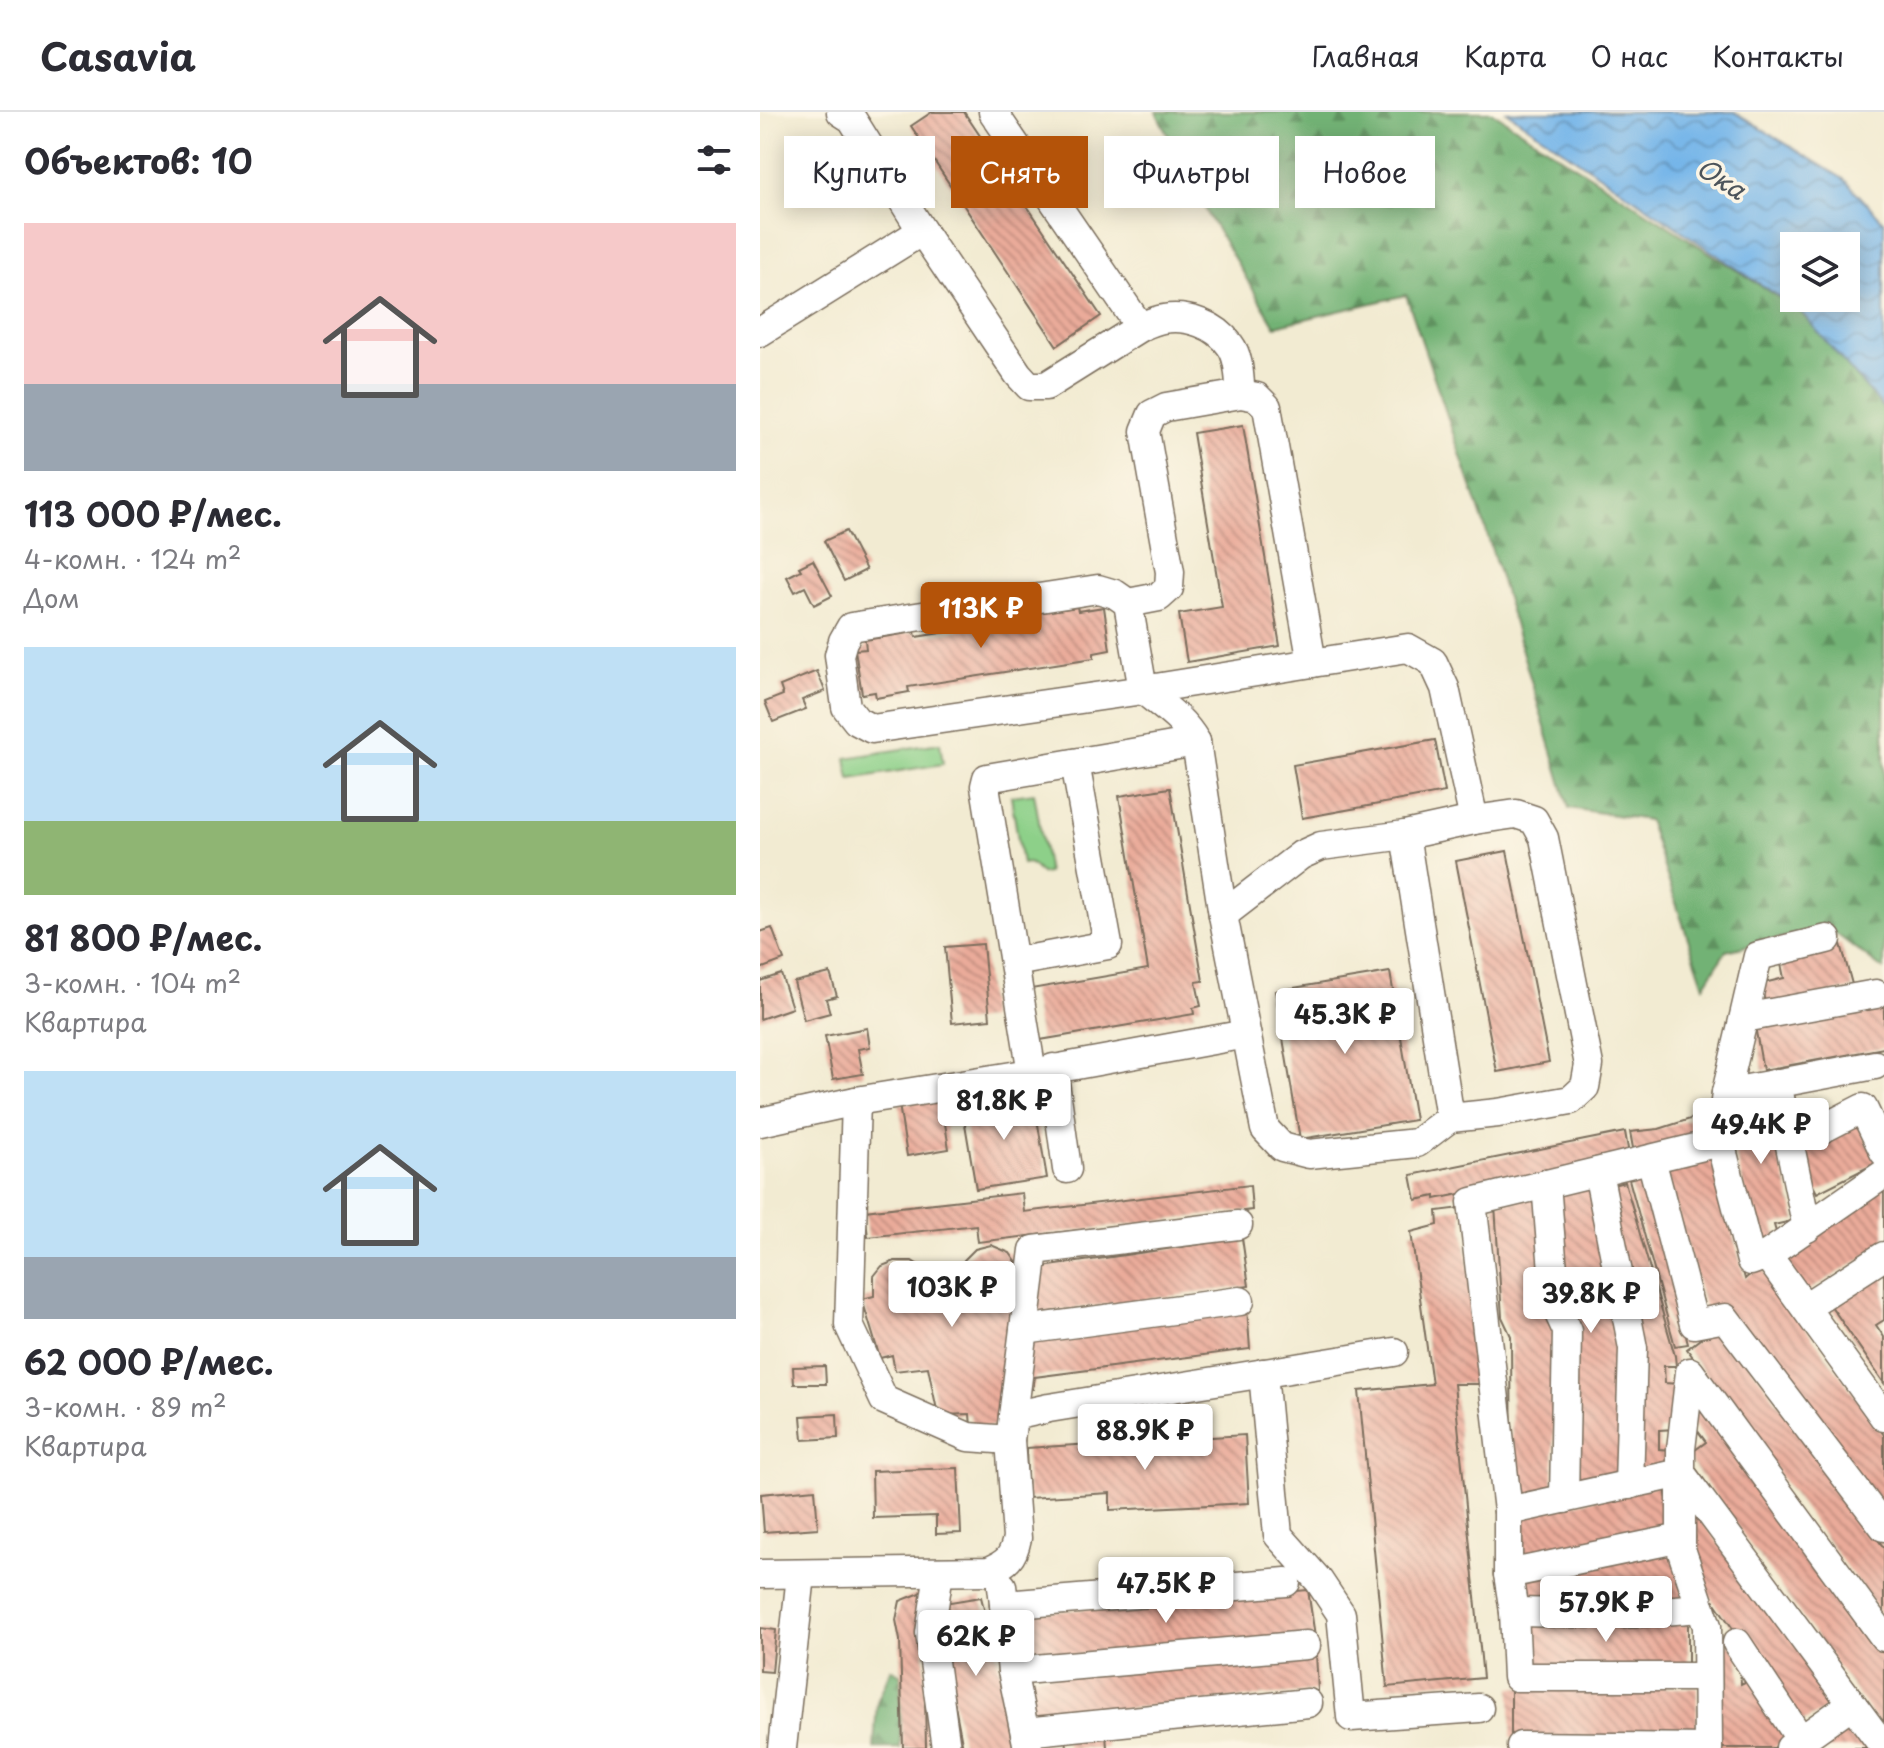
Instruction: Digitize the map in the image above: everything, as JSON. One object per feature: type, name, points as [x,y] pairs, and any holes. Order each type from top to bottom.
[{"type":"street","points":[[993,112],[1140,327]]},
{"type":"street","points":[[853,114],[922,231],[1029,386],[1046,386],[1140,327],[1162,319],[1189,319],[1215,329],[1232,346],[1241,394]]},
{"type":"street","points":[[760,332],[922,231]]},
{"type":"street","points":[[1128,603],[1159,597],[1169,588],[1170,572],[1145,431],[1152,414],[1166,407],[1241,394],[1257,397],[1267,407],[1312,663]]},
{"type":"street","points":[[1223,915],[1301,855],[1321,846],[1405,835],[1516,814],[1534,820],[1544,838],[1589,1065],[1585,1087],[1571,1100],[1450,1118],[1417,1143],[1309,1154],[1282,1147],[1265,1129],[1223,915],[1196,742],[1176,716],[1143,690],[1128,603],[1115,594],[1098,589],[851,627],[839,655],[846,707],[857,721],[872,729],[1143,690],[1408,648],[1433,662],[1445,688],[1474,820]]},
{"type":"street","points":[[1067,1169],[1015,962],[985,786],[987,778],[1196,742]]},
{"type":"street","points":[[1015,962],[1108,945],[1075,763]]},
{"type":"street","points":[[1405,835],[1450,1118]]},
{"type":"street","points":[[1827,939],[1758,956],[1726,1093],[1720,1142],[1751,1261],[1767,1255],[1884,1174]]},
{"type":"street","points":[[1744,1018],[1876,994]]},
{"type":"street","points":[[760,1122],[856,1101],[1246,1034]]},
{"type":"street","points":[[1726,1093],[1875,1065]]},
{"type":"street","points":[[1777,1083],[1807,1228]]},
{"type":"street","points":[[856,1101],[849,1325],[884,1400],[968,1437],[1012,1428],[1049,1408],[1394,1352]]},
{"type":"street","points":[[1820,1130],[1863,1108],[1884,1152]]},
{"type":"street","points":[[1707,1677],[1517,1677],[1514,1612],[1508,1574],[1508,1511],[1472,1202],[1720,1142]]},
{"type":"street","points":[[1651,1159],[1694,1324],[1725,1318],[1884,1527]]},
{"type":"street","points":[[1598,1172],[1633,1348],[1629,1485]]},
{"type":"street","points":[[1546,1184],[1556,1307],[1567,1331],[1564,1499]]},
{"type":"street","points":[[760,1574],[989,1571],[1008,1560],[1017,1538],[1012,1428],[1034,1250],[1238,1225]]},
{"type":"street","points":[[1767,1255],[1884,1417]]},
{"type":"street","points":[[1805,1307],[1884,1256]]},
{"type":"street","points":[[1024,1330],[1240,1301]]},
{"type":"street","points":[[1521,1746],[1708,1748],[1707,1626],[1681,1549],[1681,1449],[1690,1372],[1884,1637]]},
{"type":"street","points":[[1263,1373],[1278,1535],[1319,1581],[1341,1614],[1351,1717],[1479,1708]]},
{"type":"street","points":[[1508,1511],[1681,1473]]},
{"type":"street","points":[[1681,1473],[1884,1747]]},
{"type":"street","points":[[1508,1574],[1681,1538]]},
{"type":"street","points":[[999,1566],[1012,1671],[1027,1740],[1308,1703]]},
{"type":"street","points":[[939,1572],[930,1633],[946,1748]]},
{"type":"street","points":[[782,1748],[801,1575]]},
{"type":"street","points":[[1004,1605],[1286,1582]]},
{"type":"street","points":[[1514,1612],[1624,1614],[1701,1608]]},
{"type":"street","points":[[1737,1643],[1796,1744],[1852,1704]]},
{"type":"street","points":[[1012,1671],[1306,1645]]},
{"type":"green space","points":[[1156,112],[1492,112],[1780,298],[1780,312],[1801,312],[1884,409],[1884,970],[1827,927],[1726,951],[1704,986],[1648,820],[1569,808],[1485,527],[1406,295],[1275,326],[1205,208],[1279,208],[1279,136],[1168,136]]},
{"type":"green space","points":[[940,743],[943,764],[850,779],[846,758]]},
{"type":"green space","points":[[1034,793],[1048,873],[1041,874],[1031,864],[1022,864],[1011,796]]},
{"type":"green space","points":[[891,1669],[901,1675],[900,1748],[874,1748],[877,1702]]},
{"type":"water","name":"Ока","points":[[1507,112],[1734,112],[1845,180],[1884,222],[1884,409],[1801,312],[1860,312],[1860,232],[1780,232],[1780,298]]},
{"type":"building","points":[[932,112],[964,112],[980,136],[951,136],[951,186],[935,162],[935,136],[918,136],[911,126]]},
{"type":"building","points":[[965,208],[1028,208],[1101,316],[1057,346]]},
{"type":"building","points":[[1243,425],[1280,646],[1187,662],[1179,614],[1222,607],[1193,433]]},
{"type":"building","points":[[846,531],[866,570],[844,581],[824,541]]},
{"type":"building","points":[[813,560],[832,596],[814,605],[805,587],[795,592],[787,577]]},
{"type":"building","points":[[1077,607],[1078,611],[1104,607],[1110,650],[1094,653],[1094,658],[908,687],[909,692],[876,698],[875,692],[862,694],[855,650],[866,649],[865,640],[915,632],[916,637],[959,630],[958,626],[1006,618],[1007,622],[1029,619],[1029,614]]},
{"type":"building","points":[[817,671],[825,691],[802,700],[806,709],[773,722],[765,702],[783,695],[780,686]]},
{"type":"building","points":[[1435,740],[1445,792],[1302,818],[1293,765]]},
{"type":"building","points":[[1170,788],[1203,981],[1196,982],[1201,1006],[1193,1008],[1194,1014],[1040,1040],[1031,989],[1148,969],[1119,796]]},
{"type":"building","points":[[1507,851],[1549,1062],[1497,1072],[1456,861]]},
{"type":"building","points":[[772,928],[784,960],[760,969],[760,932]]},
{"type":"building","points":[[983,944],[990,1019],[952,1023],[945,947]]},
{"type":"building","points":[[1841,944],[1853,988],[1767,1009],[1760,984],[1784,978],[1780,959]]},
{"type":"building","points":[[1390,972],[1415,1120],[1300,1139],[1275,991]]},
{"type":"building","points":[[830,973],[837,996],[826,999],[830,1013],[804,1020],[794,982]]},
{"type":"building","points":[[781,974],[792,1008],[760,1019],[760,981]]},
{"type":"building","points":[[1884,1003],[1884,1048],[1763,1070],[1755,1026]]},
{"type":"building","points":[[867,1028],[870,1047],[858,1049],[863,1074],[833,1079],[825,1036]]},
{"type":"building","points":[[1033,1095],[1047,1178],[976,1189],[962,1106]]},
{"type":"building","points":[[1771,1095],[1779,1128],[1772,1130],[1796,1220],[1774,1225],[1778,1239],[1758,1244],[1730,1131],[1729,1106]]},
{"type":"building","points":[[941,1098],[949,1149],[907,1156],[899,1104]]},
{"type":"building","points":[[1712,1112],[1718,1133],[1635,1159],[1630,1132],[1659,1129]]},
{"type":"building","points":[[1857,1121],[1878,1162],[1817,1193],[1796,1152]]},
{"type":"building","points":[[1625,1132],[1630,1160],[1435,1199],[1435,1196],[1416,1200],[1411,1175]]},
{"type":"building","points":[[1710,1150],[1745,1279],[1760,1266],[1884,1435],[1884,1511],[1706,1313],[1663,1162]]},
{"type":"building","points":[[1642,1167],[1688,1344],[1675,1346],[1627,1172]]},
{"type":"building","points":[[1625,1182],[1675,1356],[1676,1366],[1664,1366],[1665,1383],[1678,1384],[1675,1429],[1659,1430],[1659,1449],[1673,1450],[1674,1472],[1637,1471],[1608,1186]]},
{"type":"building","points":[[1593,1183],[1624,1329],[1618,1482],[1576,1481],[1566,1311],[1554,1191]]},
{"type":"building","points":[[1250,1185],[1252,1210],[978,1242],[976,1225],[868,1237],[865,1211],[1022,1193],[1024,1212]]},
{"type":"building","points":[[1884,1187],[1884,1245],[1806,1292],[1778,1258]]},
{"type":"building","points":[[1538,1197],[1555,1326],[1553,1492],[1512,1499],[1511,1336],[1502,1317],[1495,1204]]},
{"type":"building","points":[[1461,1208],[1483,1384],[1454,1384],[1483,1678],[1387,1687],[1359,1391],[1432,1384],[1411,1232],[1438,1225],[1437,1211]]},
{"type":"building","points":[[1242,1238],[1249,1286],[1033,1314],[1043,1267]]},
{"type":"building","points":[[991,1245],[1010,1253],[1021,1269],[1004,1426],[971,1427],[970,1414],[938,1415],[928,1367],[895,1371],[892,1355],[880,1358],[862,1299],[874,1296],[874,1276],[882,1266],[895,1261],[912,1261],[930,1277],[961,1271],[964,1260],[975,1249]]},
{"type":"building","points":[[1884,1266],[1884,1320],[1876,1325],[1884,1337],[1884,1383],[1829,1303]]},
{"type":"building","points":[[1247,1308],[1250,1349],[1035,1377],[1033,1389],[1019,1389],[1027,1337]]},
{"type":"building","points":[[1720,1324],[1884,1548],[1884,1618],[1687,1349]]},
{"type":"building","points":[[825,1366],[826,1384],[794,1384],[793,1367]]},
{"type":"building","points":[[1706,1406],[1884,1654],[1884,1731],[1687,1456],[1706,1442],[1689,1419]]},
{"type":"building","points":[[837,1414],[838,1438],[803,1440],[801,1416]]},
{"type":"building","points":[[1245,1435],[1249,1503],[1110,1510],[1110,1493],[1028,1498],[1026,1448]]},
{"type":"building","points":[[958,1468],[961,1533],[936,1534],[936,1516],[873,1518],[872,1471]]},
{"type":"building","points":[[1664,1484],[1674,1532],[1524,1565],[1514,1517]]},
{"type":"building","points":[[815,1489],[818,1528],[764,1532],[761,1494]]},
{"type":"building","points":[[1685,1499],[1839,1702],[1799,1724],[1690,1567]]},
{"type":"building","points":[[1675,1548],[1685,1601],[1643,1609],[1638,1584],[1524,1606],[1519,1579]]},
{"type":"building","points":[[1308,1590],[1315,1636],[1021,1659],[1015,1615]]},
{"type":"building","points":[[923,1592],[926,1748],[903,1748],[900,1640],[896,1620],[900,1601]]},
{"type":"building","points":[[981,1597],[1020,1748],[963,1748],[940,1626],[944,1603]]},
{"type":"building","points":[[1525,1620],[1688,1620],[1688,1668],[1525,1669]]},
{"type":"building","points":[[760,1628],[776,1630],[772,1672],[760,1671]]},
{"type":"building","points":[[1730,1644],[1739,1654],[1741,1684],[1753,1678],[1787,1738],[1774,1748],[1716,1748],[1714,1646]]},
{"type":"building","points":[[1316,1653],[1318,1691],[1034,1717],[1027,1677]]},
{"type":"building","points":[[1511,1687],[1697,1688],[1697,1738],[1511,1737]]},
{"type":"building","points":[[1849,1715],[1873,1748],[1803,1748]]},
{"type":"building","points":[[1106,1734],[1107,1748],[1067,1748],[1066,1737]]}]
